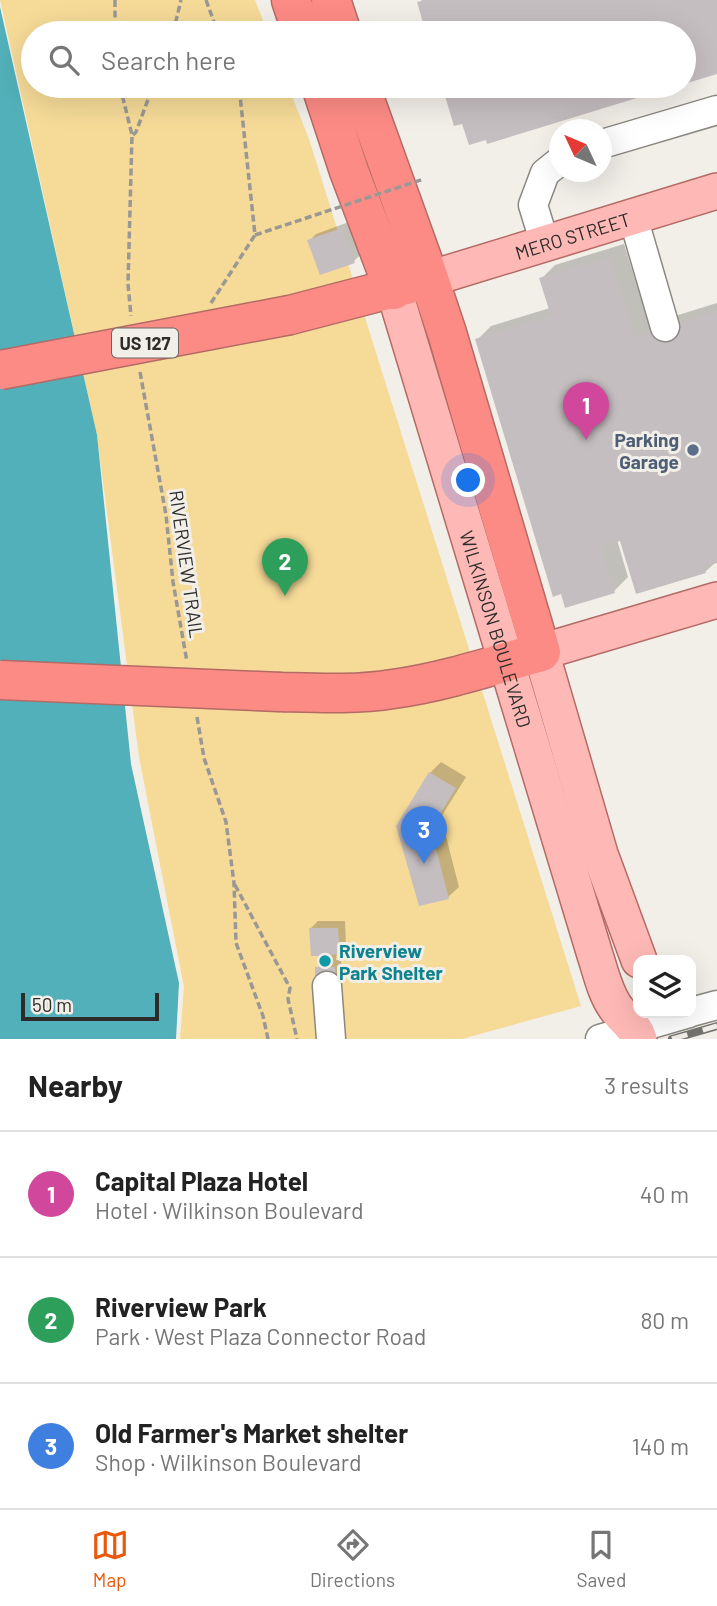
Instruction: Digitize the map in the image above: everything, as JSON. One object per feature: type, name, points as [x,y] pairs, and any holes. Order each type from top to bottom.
[{"type":"highway","points":[[291,0],[298,21]]},
{"type":"highway","points":[[331,0],[338,21]]},
{"type":"highway","name":"WILKINSON BOULEVARD","points":[[325,98],[394,290]]},
{"type":"highway","name":"WILKINSON BOULEVARD","points":[[364,98],[429,279],[524,657]]},
{"type":"highway","points":[[394,290],[429,279]]},
{"type":"highway","name":"US 127","points":[[0,370],[290,315],[394,290]]},
{"type":"highway","points":[[0,680],[356,693],[426,684],[524,657]]},
{"type":"main road","name":"MERO STREET","points":[[429,279],[717,191]]},
{"type":"main road","name":"WILKINSON BOULEVARD","points":[[394,290],[524,657],[637,955]]},
{"type":"main road","points":[[524,657],[717,600]]},
{"type":"main road","name":"WILKINSON BOULEVARD","points":[[524,657],[598,966],[613,1003],[639,1027]]},
{"type":"street","points":[[612,141],[717,110]]},
{"type":"street","points":[[545,244],[533,205],[545,173],[549,170]]},
{"type":"street","points":[[633,217],[665,327]]},
{"type":"street","points":[[331,980],[331,1039]]},
{"type":"street","points":[[696,1010],[717,1004]]},
{"type":"street","points":[[600,1039],[670,1018]]},
{"type":"path","points":[[115,0],[115,21]]},
{"type":"path","points":[[176,21],[181,0]]},
{"type":"path","points":[[206,0],[214,21]]},
{"type":"path","points":[[123,98],[132,135],[128,285],[133,328]]},
{"type":"path","points":[[132,135],[136,132],[149,98]]},
{"type":"path","points":[[240,98],[255,235]]},
{"type":"path","points":[[204,313],[255,235],[425,179]]},
{"type":"path","name":"RIVERVIEW TRAIL","points":[[139,366],[166,514],[173,582],[189,673]]},
{"type":"path","points":[[196,714],[204,758],[226,822],[234,883],[236,943],[263,1016],[268,1039]]},
{"type":"path","points":[[234,883],[289,988],[288,999],[297,1039]]},
{"type":"path","points":[[331,980],[360,972]]},
{"type":"shaded area","points":[[0,0],[255,0],[263,21],[21,21],[21,94]]},
{"type":"shaded area","points":[[22,98],[293,98],[309,139],[581,1006],[462,1039],[180,1039],[184,987],[139,757],[97,436]]},
{"type":"water","points":[[0,7],[97,435],[131,764],[179,983],[176,1039],[0,1039]]},
{"type":"building","points":[[717,0],[717,74],[696,80],[696,21],[423,21],[417,2]]},
{"type":"building","points":[[446,98],[637,98],[568,119],[549,119],[549,125],[487,144],[486,140],[469,145],[462,124],[454,126]]},
{"type":"building","points":[[342,228],[355,263],[320,275],[307,240]]},
{"type":"building","points":[[610,257],[635,337],[717,311],[717,563],[704,567],[706,573],[636,594],[620,541],[601,547],[615,593],[565,608],[561,594],[553,597],[475,339],[551,316],[539,278]]},
{"type":"building","points":[[429,772],[456,788],[431,829],[449,899],[419,906],[396,826]]},
{"type":"building","name":"Riverview Park Shelter","points":[[309,928],[338,928],[340,954],[331,955],[330,967],[335,967],[336,986],[315,985],[315,967],[319,967],[319,956],[311,956]]},
{"type":"railway","points":[[672,1039],[717,1026]]},
{"type":"place","name":"Capital Plaza Hotel","points":[[586,440]]},
{"type":"place","name":"Parking Garage","points":[[693,450]]},
{"type":"place","name":"Riverview Park","points":[[285,596]]},
{"type":"place","name":"Old Farmer's Market shelter","points":[[424,864]]},
{"type":"place","name":"Riverview Park Shelter","points":[[325,961]]}]
